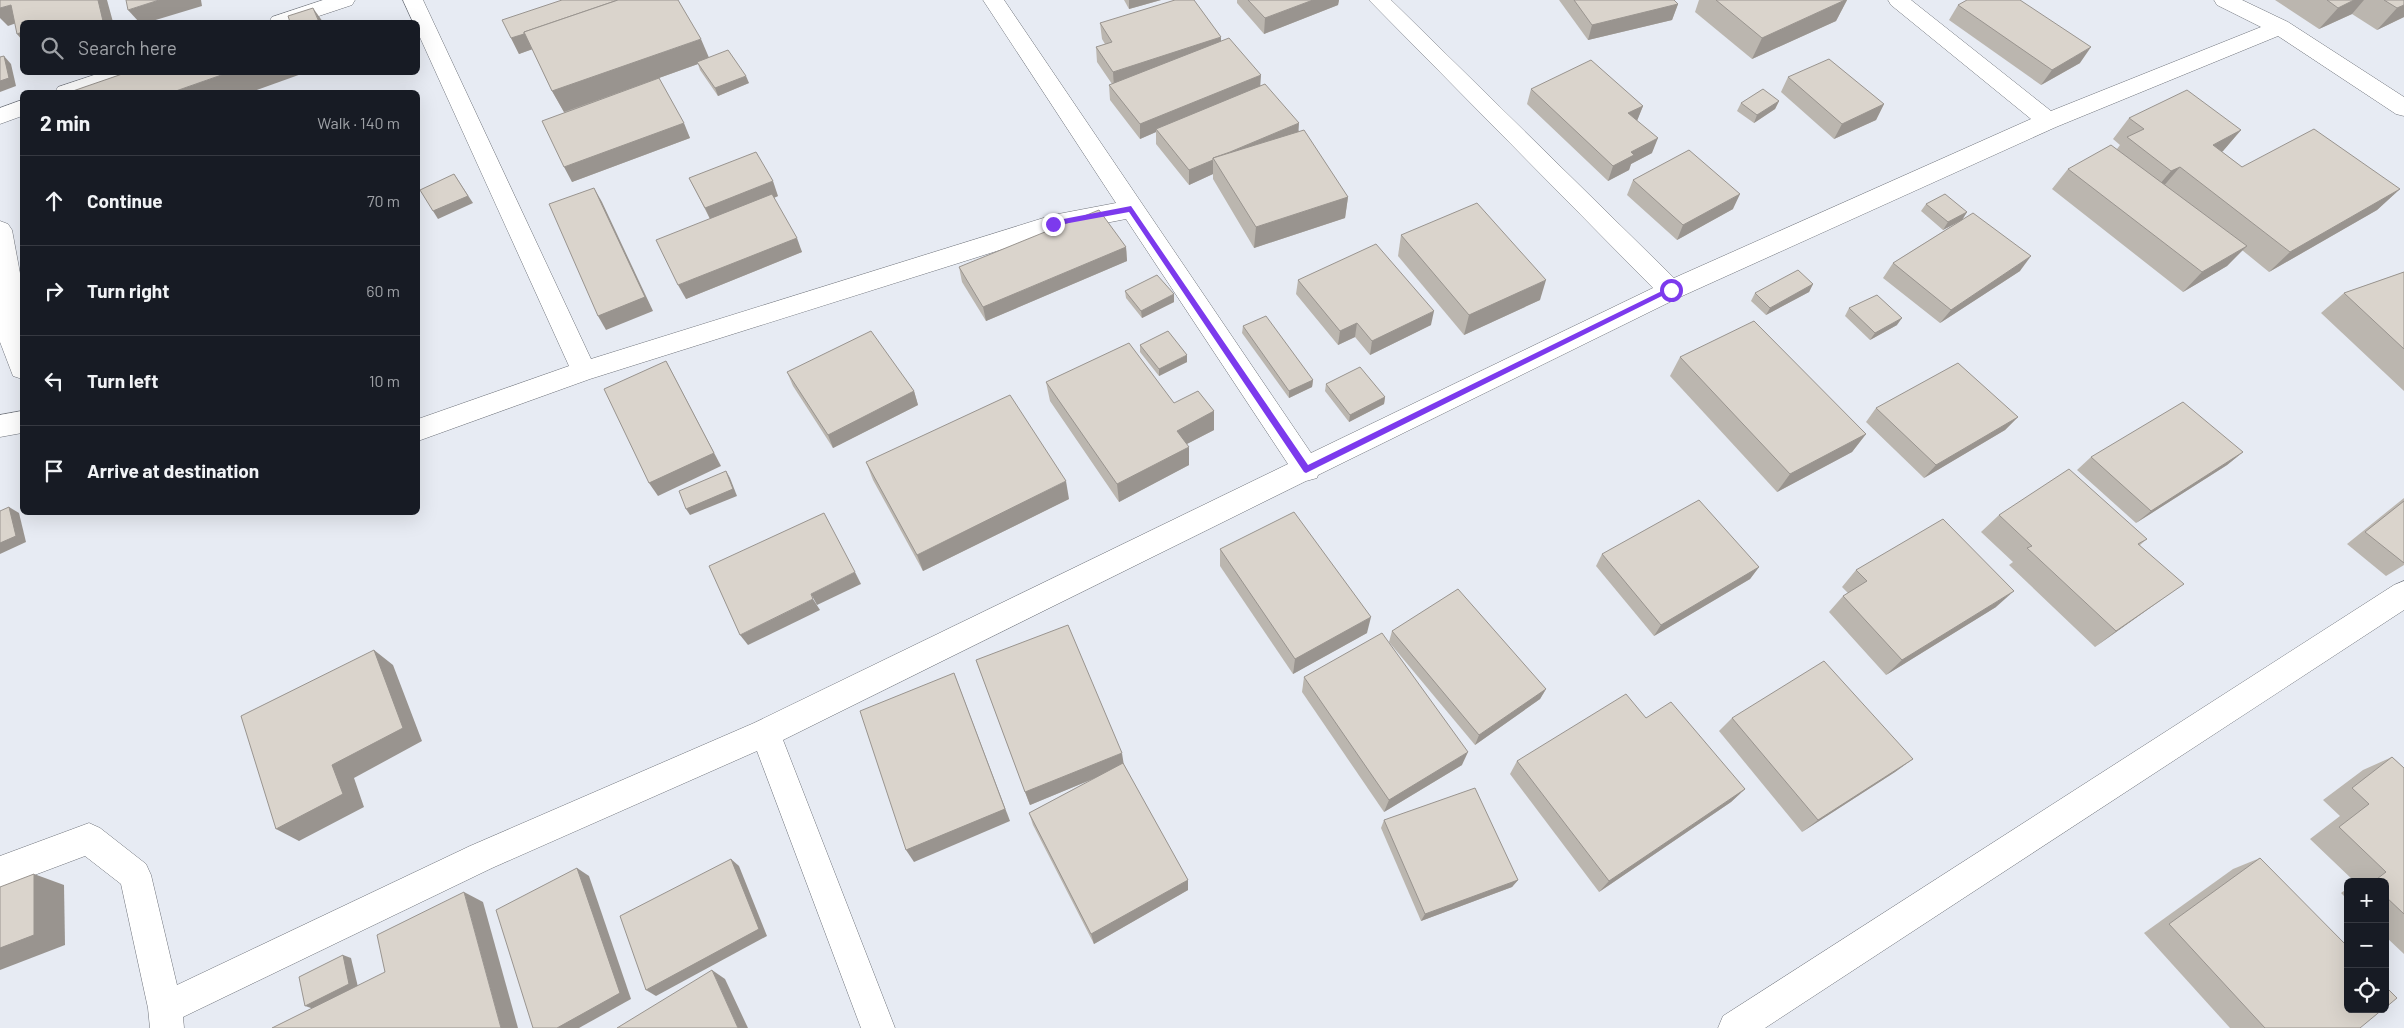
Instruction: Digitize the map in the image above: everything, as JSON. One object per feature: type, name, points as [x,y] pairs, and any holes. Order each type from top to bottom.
[{"type":"street","points":[[286,20],[345,0]]},
{"type":"street","points":[[413,0],[584,371]]},
{"type":"street","points":[[993,0],[1306,470]]},
{"type":"street","points":[[1379,0],[1671,290]]},
{"type":"street","points":[[1898,0],[2048,121]]},
{"type":"street","points":[[2224,0],[2280,27],[2404,108]]},
{"type":"street","points":[[0,872],[89,839],[135,875],[166,1018],[481,857],[765,733],[1671,290],[2048,121],[2280,27]]},
{"type":"street","points":[[72,90],[120,75]]},
{"type":"street","points":[[0,116],[20,109]]},
{"type":"street","points":[[420,429],[584,371],[1053,224],[1131,209]]},
{"type":"street","points":[[0,230],[11,288],[8,332],[20,364]]},
{"type":"street","points":[[0,426],[20,422]]},
{"type":"street","points":[[1735,1028],[2404,594]]},
{"type":"street","points":[[765,733],[878,1028]]},
{"type":"building","points":[[0,0],[98,0],[103,20],[20,20],[20,33],[17,34],[11,5],[0,8]]},
{"type":"building","points":[[126,0],[159,0],[128,10]]},
{"type":"building","points":[[562,0],[618,0],[511,38],[502,20]]},
{"type":"building","points":[[618,0],[678,0],[701,39],[552,91],[524,32]]},
{"type":"building","points":[[1175,0],[1194,0],[1221,37],[1113,72],[1096,47],[1112,42],[1100,23]]},
{"type":"building","points":[[1248,0],[1313,0],[1265,18]]},
{"type":"building","points":[[1574,0],[1674,0],[1678,4],[1592,25]]},
{"type":"building","points":[[1716,0],[1845,0],[1762,38]]},
{"type":"building","points":[[1967,0],[2020,0],[2091,47],[2052,70],[1958,5]]},
{"type":"building","points":[[2327,0],[2354,0],[2338,8]]},
{"type":"building","points":[[2384,0],[2404,0],[2404,5],[2397,8]]},
{"type":"building","points":[[313,8],[318,20],[289,20],[288,16]]},
{"type":"building","points":[[1229,38],[1261,75],[1140,124],[1109,85]]},
{"type":"building","points":[[728,50],[746,76],[715,88],[697,62]]},
{"type":"building","points":[[4,56],[9,78],[0,81],[0,57]]},
{"type":"building","points":[[1829,59],[1884,104],[1842,124],[1788,77]]},
{"type":"building","points":[[1591,60],[1643,106],[1628,113],[1658,138],[1631,152],[1634,155],[1613,166],[1531,89]]},
{"type":"building","points":[[119,75],[221,75],[179,90],[76,90]]},
{"type":"building","points":[[659,78],[684,123],[564,167],[542,121]]},
{"type":"building","points":[[1265,84],[1299,123],[1213,158],[1213,160],[1189,170],[1156,129]]},
{"type":"building","points":[[1763,89],[1779,101],[1757,115],[1741,103]]},
{"type":"building","points":[[2187,90],[2241,130],[2213,145],[2242,167],[2314,129],[2400,189],[2290,252],[2180,167],[2171,171],[2127,137],[2144,129],[2129,118]]},
{"type":"building","points":[[1304,130],[1348,197],[1256,227],[1213,158]]},
{"type":"building","points":[[2111,145],[2247,246],[2202,272],[2068,169]]},
{"type":"building","points":[[1689,150],[1740,194],[1683,225],[1633,180]]},
{"type":"building","points":[[756,152],[773,181],[705,208],[689,178]]},
{"type":"building","points":[[454,174],[468,196],[433,211],[420,190]]},
{"type":"building","points":[[594,188],[645,297],[598,316],[549,204]]},
{"type":"building","points":[[772,194],[797,238],[678,285],[656,240]]},
{"type":"building","points":[[1945,194],[1967,212],[1948,222],[1926,204]]},
{"type":"building","points":[[1477,203],[1546,280],[1469,315],[1401,235]]},
{"type":"building","points":[[1099,210],[1126,247],[983,307],[959,267]]},
{"type":"building","points":[[1973,213],[2031,256],[1951,310],[1893,263]]},
{"type":"building","points":[[1376,244],[1434,311],[1372,341],[1357,323],[1340,331],[1298,280]]},
{"type":"building","points":[[1798,270],[1813,284],[1770,308],[1755,293]]},
{"type":"building","points":[[2404,272],[2404,349],[2344,293]]},
{"type":"building","points":[[1157,275],[1174,294],[1141,311],[1125,291]]},
{"type":"building","points":[[1877,295],[1902,318],[1875,333],[1849,308]]},
{"type":"building","points":[[1266,316],[1313,380],[1289,391],[1243,326]]},
{"type":"building","points":[[1754,321],[1866,434],[1790,474],[1680,357]]},
{"type":"building","points":[[871,331],[914,391],[828,435],[787,372]]},
{"type":"building","points":[[1168,331],[1187,355],[1159,369],[1140,345]]},
{"type":"building","points":[[1129,343],[1174,403],[1198,391],[1214,411],[1177,431],[1189,447],[1117,484],[1046,382]]},
{"type":"building","points":[[666,361],[714,453],[649,483],[604,389]]},
{"type":"building","points":[[1958,363],[2018,417],[1936,465],[1876,408]]},
{"type":"building","points":[[1360,367],[1385,397],[1350,415],[1326,384]]},
{"type":"building","points":[[1010,395],[1066,481],[917,555],[866,462]]},
{"type":"building","points":[[2183,402],[2243,452],[2151,511],[2091,457]]},
{"type":"building","points":[[2069,469],[2147,539],[2138,544],[2184,584],[2116,631],[2027,548],[2032,546],[1999,515]]},
{"type":"building","points":[[726,471],[733,489],[686,509],[679,491]]},
{"type":"building","points":[[1699,500],[1759,567],[1661,625],[1602,554]]},
{"type":"building","points":[[2404,501],[2404,563],[2365,532]]},
{"type":"building","points":[[9,507],[16,536],[0,543],[0,511]]},
{"type":"building","points":[[1294,512],[1371,617],[1295,659],[1220,549]]},
{"type":"building","points":[[824,513],[855,572],[811,594],[813,599],[740,635],[709,566]]},
{"type":"building","points":[[1943,519],[2014,591],[1902,660],[1843,596],[1867,581],[1856,570]]},
{"type":"building","points":[[1458,589],[1546,689],[1479,735],[1392,631]]},
{"type":"building","points":[[1068,625],[1122,753],[1025,792],[976,660]]},
{"type":"building","points":[[1382,633],[1468,752],[1389,800],[1304,677]]},
{"type":"building","points":[[374,650],[403,728],[332,765],[343,794],[276,829],[241,716]]},
{"type":"building","points":[[1824,661],[1913,759],[1818,820],[1732,718]]},
{"type":"building","points":[[954,673],[1005,809],[906,850],[860,711]]},
{"type":"building","points":[[1626,694],[1646,718],[1671,702],[1745,789],[1609,881],[1517,761]]},
{"type":"building","points":[[2392,757],[2404,768],[2404,914],[2389,900],[2389,878],[2378,878],[2386,872],[2339,827],[2369,804],[2352,788]]},
{"type":"building","points":[[1123,763],[1188,880],[1091,934],[1029,813]]},
{"type":"building","points":[[1475,788],[1518,880],[1425,914],[1384,820]]},
{"type":"building","points":[[2260,858],[2344,943],[2344,1013],[2378,1013],[2360,1028],[2265,1028],[2169,924]]},
{"type":"building","points":[[731,859],[759,929],[646,990],[620,916]]},
{"type":"building","points":[[577,868],[620,993],[557,1028],[533,1028],[496,910]]},
{"type":"building","points":[[34,874],[34,935],[0,948],[0,887]]},
{"type":"building","points":[[464,892],[501,1028],[272,1028],[385,972],[377,935]]},
{"type":"building","points":[[343,955],[349,984],[305,1006],[299,977]]},
{"type":"building","points":[[712,970],[738,1028],[617,1028]]},
{"type":"building","points":[[2389,990],[2397,998],[2389,1005]]},
{"type":"route","points":[[1053,224],[1131,209],[1306,470],[1671,290]]}]
